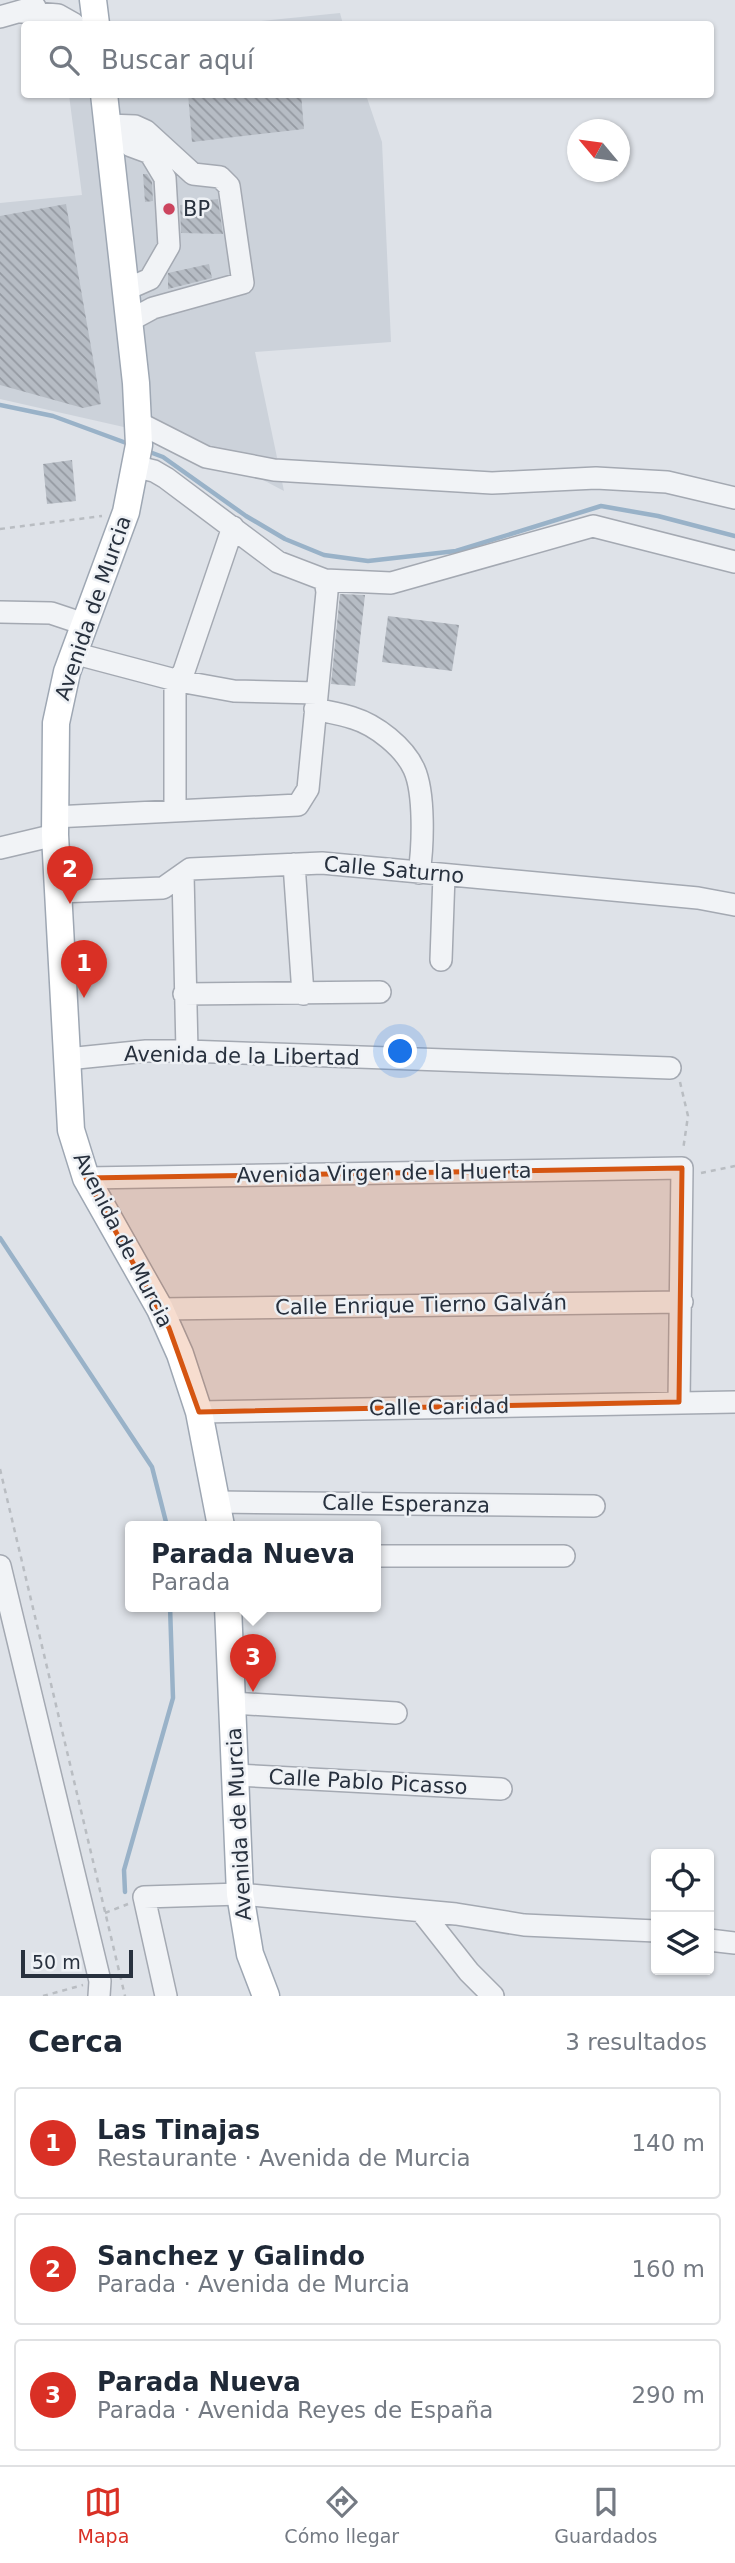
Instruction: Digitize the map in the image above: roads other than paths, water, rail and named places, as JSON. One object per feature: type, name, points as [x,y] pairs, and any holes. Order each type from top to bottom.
[{"type":"main road","points":[[91,0],[95,21]]},
{"type":"main road","name":"Avenida de Murcia","points":[[105,98],[116,126],[125,290],[139,445],[126,512],[73,653],[63,685],[56,723],[55,826],[73,1142],[86,1178],[160,1309],[180,1354],[199,1412],[219,1514]]},
{"type":"main road","name":"Avenida de Murcia","points":[[228,1612],[240,1894],[250,1954],[266,1996]]},
{"type":"street","points":[[0,17],[48,4],[91,0]]},
{"type":"street","points":[[48,4],[58,15],[69,21]]},
{"type":"street","points":[[116,126],[131,146],[150,153],[165,178],[169,246],[150,279],[125,290]]},
{"type":"street","points":[[116,126],[146,131],[193,174],[220,177],[229,186],[243,283],[153,308],[129,321]]},
{"type":"street","points":[[139,445],[274,470],[492,483],[596,478],[667,482],[735,498]]},
{"type":"street","points":[[139,445],[154,471],[278,562],[325,580],[391,583],[593,526],[735,562]]},
{"type":"street","points":[[174,811],[175,687],[233,527]]},
{"type":"street","points":[[0,848],[55,826],[174,811],[298,805],[308,789],[327,592],[325,580]]},
{"type":"street","points":[[0,612],[51,613],[84,624]]},
{"type":"street","points":[[73,653],[178,681],[316,701],[379,732],[399,746],[415,771],[421,807],[419,873]]},
{"type":"street","name":"Calle Saturno","points":[[58,892],[163,888],[190,869],[322,863],[698,898],[735,904]]},
{"type":"street","points":[[294,864],[303,994]]},
{"type":"street","points":[[183,874],[187,1051]]},
{"type":"street","points":[[441,960],[444,875]]},
{"type":"street","points":[[184,994],[380,992]]},
{"type":"street","name":"Avenida de la Libertad","points":[[67,1059],[146,1051],[187,1051],[670,1068]]},
{"type":"street","name":"Avenida Virgen de la Huerta","points":[[86,1178],[681,1173],[682,1301]]},
{"type":"street","points":[[680,1402],[682,1301]]},
{"type":"street","name":"Calle Enrique Tierno Galván","points":[[160,1309],[682,1301]]},
{"type":"street","name":"Calle Caridad","points":[[199,1412],[735,1402]]},
{"type":"street","name":"Calle Esperanza","points":[[219,1514],[594,1506]]},
{"type":"street","points":[[381,1556],[564,1556]]},
{"type":"street","points":[[0,1566],[99,1989]]},
{"type":"street","points":[[232,1703],[396,1713]]},
{"type":"street","name":"Calle Pablo Picasso","points":[[235,1775],[501,1789]]},
{"type":"street","points":[[166,1996],[144,1897],[240,1894],[421,1911],[524,1925],[651,1931]]},
{"type":"street","points":[[421,1911],[469,1972],[493,1996]]},
{"type":"street","points":[[714,1941],[735,1943]]},
{"type":"waterway","points":[[0,405],[53,416],[129,444]]},
{"type":"waterway","points":[[147,451],[163,457],[246,516],[285,539],[324,555],[368,561],[456,551],[601,506],[658,516],[735,536]]},
{"type":"waterway","points":[[0,1238],[152,1467],[166,1521]]},
{"type":"waterway","points":[[125,1892],[124,1870],[173,1698],[170,1612]]},
{"type":"place","name":"BP","points":[[169,209]]},
{"type":"place","name":"Sanchez y Galindo","points":[[70,904]]},
{"type":"place","name":"Las Tinajas","points":[[84,998]]},
{"type":"place","name":"Parada Nueva","points":[[253,1692]]}]
